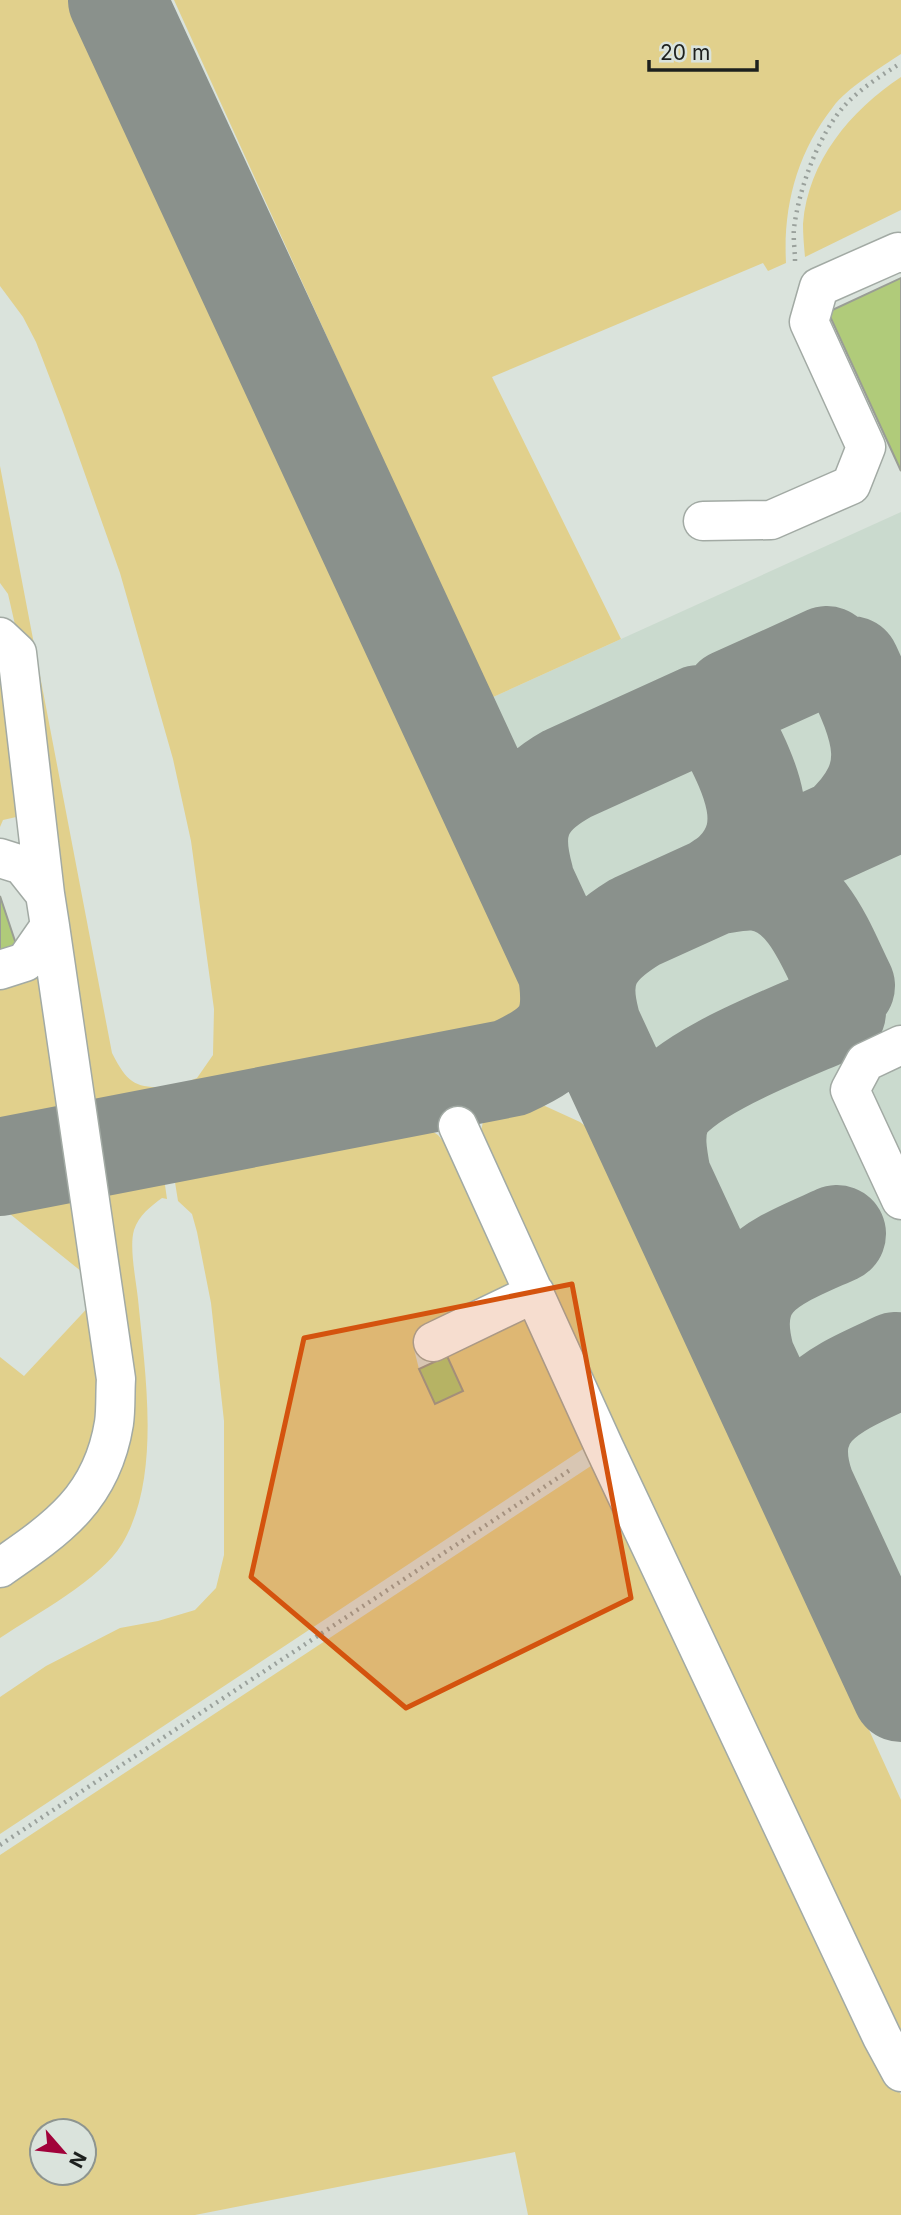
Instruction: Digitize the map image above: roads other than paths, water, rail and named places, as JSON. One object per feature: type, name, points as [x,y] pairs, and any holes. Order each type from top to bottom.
[{"type":"lane","points":[[703,521],[771,520],[851,485],[866,447],[809,322],[819,287],[901,253]]},
{"type":"lane","points":[[0,637],[17,653],[48,910],[116,1379],[114,1423],[103,1467],[81,1504],[49,1535],[0,1568]]},
{"type":"lane","points":[[0,858],[22,865],[48,910]]},
{"type":"lane","points":[[0,970],[24,962],[48,910]]},
{"type":"lane","points":[[901,1045],[865,1062],[850,1090],[901,1200]]},
{"type":"lane","points":[[458,1126],[604,1447],[901,2071]]},
{"type":"lane","points":[[433,1342],[535,1293]]}]
